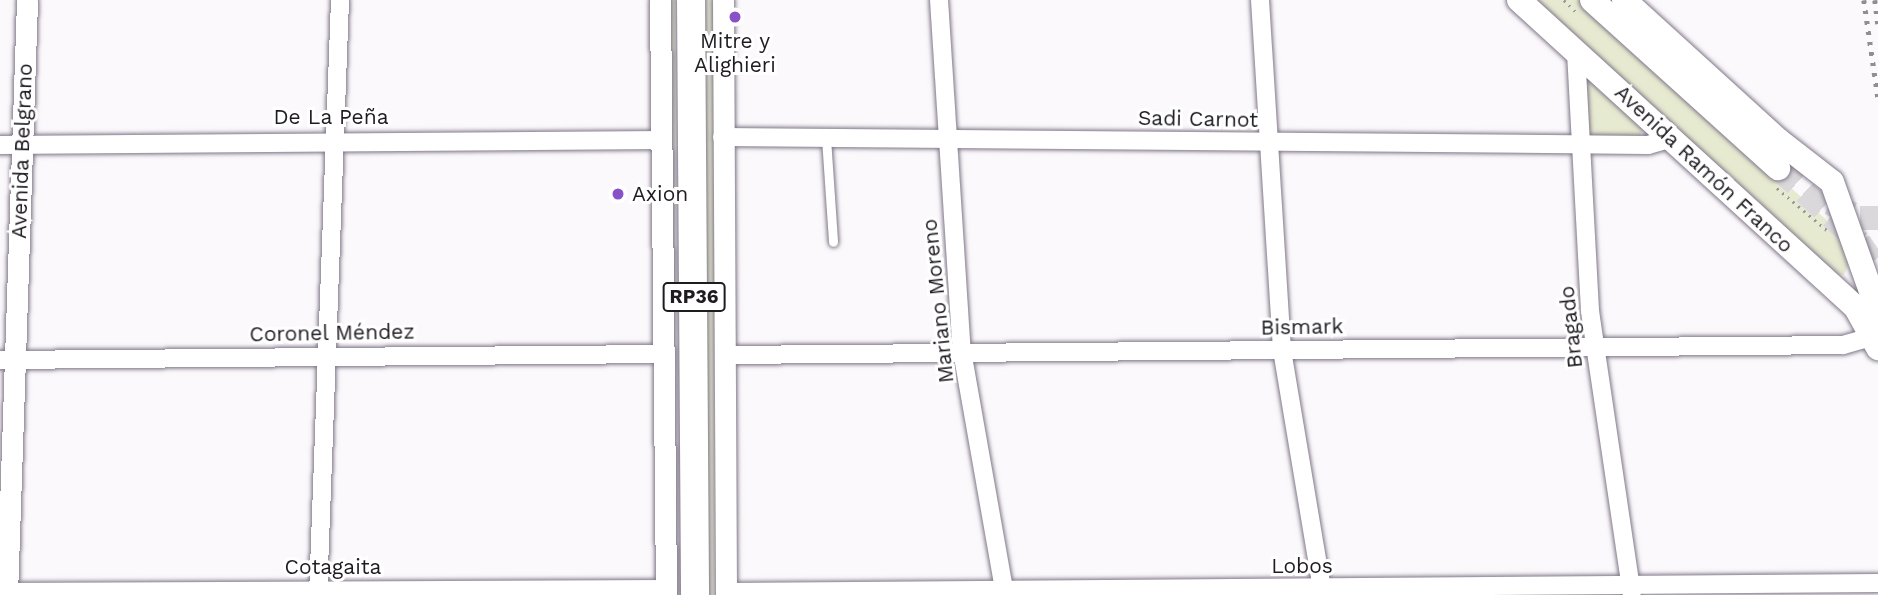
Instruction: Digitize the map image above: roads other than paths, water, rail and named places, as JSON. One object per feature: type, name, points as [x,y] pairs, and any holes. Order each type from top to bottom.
[{"type":"main road","name":"RP36","points":[[691,0],[695,595]]},
{"type":"main road","name":"Avenida Ramón Franco","points":[[1519,0],[1856,308],[1876,340]]},
{"type":"main road","points":[[1592,0],[1779,164],[1605,0]]},
{"type":"main road","points":[[1624,0],[1778,140],[1832,181],[1878,311]]},
{"type":"street","name":"Avenida Belgrano","points":[[5,593],[8,360],[22,144],[27,0]]},
{"type":"street","points":[[318,592],[340,0]]},
{"type":"street","points":[[660,0],[666,592]]},
{"type":"street","points":[[723,0],[726,594]]},
{"type":"street","name":"Mariano Moreno","points":[[939,0],[962,351],[1005,593]]},
{"type":"street","points":[[1260,0],[1282,350],[1322,592]]},
{"type":"street","name":"Bragado","points":[[1576,52],[1594,344],[1631,590]]},
{"type":"street","name":"Sadi Carnot","points":[[722,137],[1647,145],[1672,138]]},
{"type":"street","name":"De La Peña","points":[[0,145],[336,139],[663,140]]},
{"type":"street","name":"Bismark","points":[[725,355],[1594,344],[1843,345],[1876,340]]},
{"type":"street","name":"Coronel Méndez","points":[[8,360],[664,354]]},
{"type":"street","name":"Lobos","points":[[726,594],[1631,590],[1878,583]]},
{"type":"street","name":"Cotagaita","points":[[5,593],[666,592]]},
{"type":"lane","points":[[826,138],[833,242]]},
{"type":"tunnel","points":[[1778,168],[1859,242],[1878,270]]},
{"type":"tunnel","points":[[1830,203],[1860,218],[1878,218]]},
{"type":"railway","points":[[1864,0],[1878,97]]},
{"type":"railway","points":[[1875,0],[1878,24]]},
{"type":"place","name":"Mitre y Alighieri","points":[[735,17]]},
{"type":"place","name":"Axion","points":[[618,194]]}]
